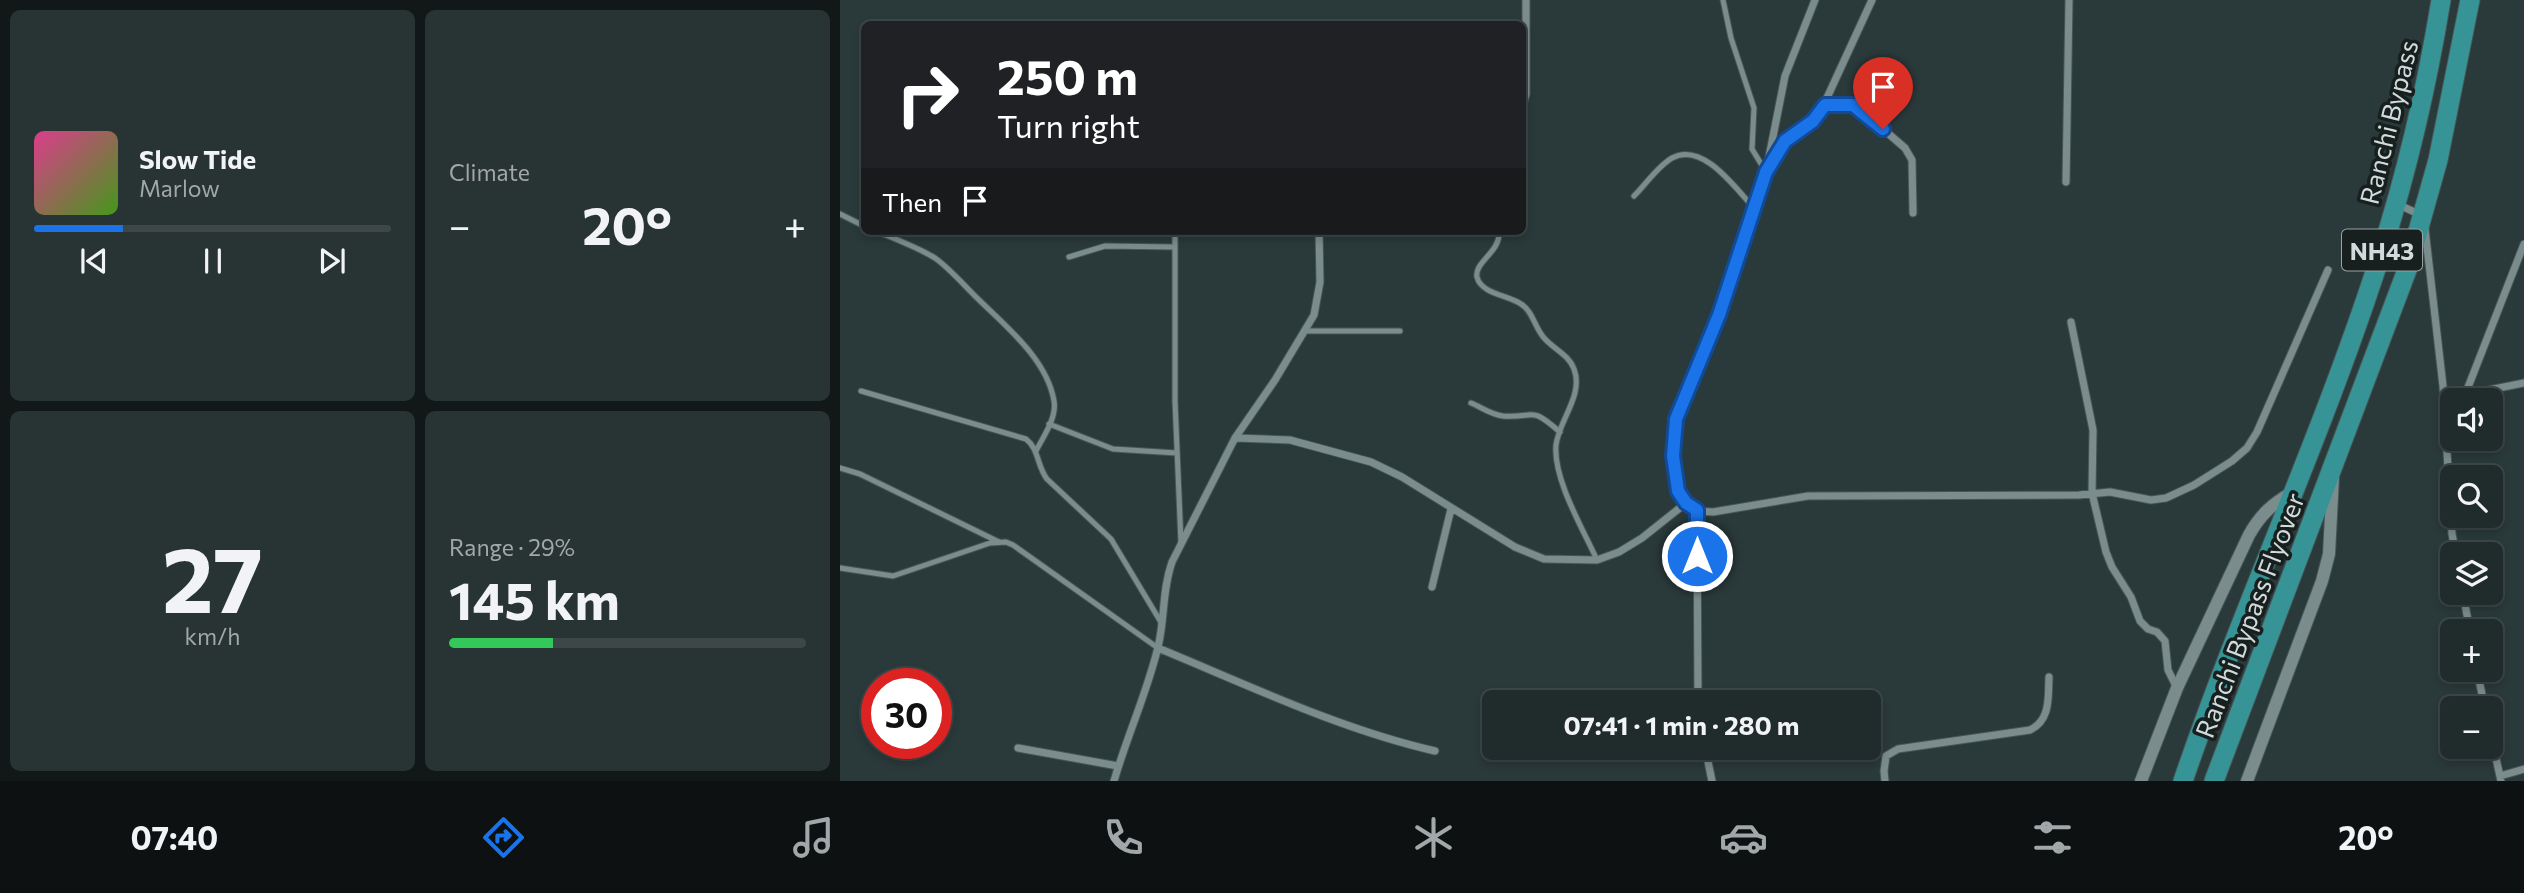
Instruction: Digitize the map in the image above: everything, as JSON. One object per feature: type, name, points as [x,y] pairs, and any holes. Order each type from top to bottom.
[{"type":"highway","name":"Ranchi Bypass","points":[[2294,492],[2370,287],[2396,204],[2429,72],[2441,0]]},
{"type":"highway","name":"Ranchi Bypass","points":[[2334,467],[2407,270],[2423,216],[2438,160],[2470,0]]},
{"type":"highway","name":"Ranchi Bypass Flyover","points":[[2214,781],[2334,467]]},
{"type":"highway","name":"Ranchi Bypass Flyover","points":[[2183,781],[2294,492]]},
{"type":"street","points":[[1526,0],[1526,21]]},
{"type":"street","points":[[1815,0],[1785,76],[1766,172],[1719,315],[1676,419],[1673,456],[1678,491],[1686,503],[1697,510],[1713,512],[1808,496],[2121,492],[2151,500],[2166,498],[2194,485],[2240,454],[2257,432],[2328,270]]},
{"type":"street","points":[[1766,172],[1785,141],[1813,121],[1825,105],[1871,0]]},
{"type":"street","points":[[2066,182],[2069,0]]},
{"type":"street","points":[[1825,105],[1843,103],[1861,110],[1905,148],[1912,160],[1913,212]]},
{"type":"street","points":[[2396,204],[2423,216],[2443,388]]},
{"type":"street","points":[[1114,781],[1158,648],[1167,577],[1235,438],[1314,316],[1318,298],[1319,235]]},
{"type":"street","points":[[2468,388],[2524,244]]},
{"type":"street","points":[[2071,322],[2093,430],[2092,493],[2109,560],[2127,589],[2140,621],[2148,629],[2161,635],[2165,641],[2168,670],[2177,688]]},
{"type":"street","points":[[2499,388],[2524,383]]},
{"type":"street","points":[[1235,438],[1290,440],[1371,462],[1402,477],[1529,555],[1557,561],[1597,559],[1632,546],[1686,503]]},
{"type":"street","points":[[2447,451],[2454,542]]},
{"type":"street","points":[[2247,781],[2322,580],[2329,554],[2334,467]]},
{"type":"street","points":[[2141,781],[2177,688],[2249,535],[2259,518],[2275,502],[2294,492]]},
{"type":"street","points":[[1432,587],[1451,509]]},
{"type":"street","points":[[1697,510],[1698,690]]},
{"type":"street","points":[[1158,648],[1331,718],[1395,741],[1435,751]]},
{"type":"street","points":[[1885,781],[1886,757],[1898,749],[2030,730],[2038,726],[2044,720],[2046,712],[2049,677]]},
{"type":"street","points":[[1018,748],[1118,766]]},
{"type":"street","points":[[2496,759],[2500,779],[2524,769]]},
{"type":"street","points":[[1708,760],[1712,781]]},
{"type":"lane","points":[[1723,0],[1731,38],[1754,108],[1752,149],[1766,172]]},
{"type":"lane","points":[[1634,196],[1666,163],[1680,155],[1689,154],[1711,163],[1754,208]]},
{"type":"lane","points":[[840,214],[861,224]]},
{"type":"lane","points":[[885,235],[922,251],[944,265],[1024,345],[1043,374],[1051,392],[1054,409],[1036,451]]},
{"type":"lane","points":[[1175,235],[1174,354],[1181,545]]},
{"type":"lane","points":[[1499,235],[1498,243],[1477,272],[1478,279],[1488,290],[1524,306],[1546,341],[1571,362],[1577,382],[1556,449],[1559,470],[1574,512],[1597,559]]},
{"type":"lane","points":[[1069,257],[1105,246],[1175,247]]},
{"type":"lane","points":[[1306,331],[1400,331]]},
{"type":"lane","points":[[861,391],[1019,436],[1032,444],[1047,479],[1111,539],[1163,624]]},
{"type":"lane","points":[[1471,402],[1500,416],[1533,413],[1540,415],[1560,432]]},
{"type":"lane","points":[[1049,424],[1113,449],[1177,453]]},
{"type":"lane","points":[[840,468],[860,474],[999,542],[1013,545],[1158,648]]},
{"type":"lane","points":[[840,568],[892,576],[999,542]]},
{"type":"route","points":[[1697,556],[1697,510],[1686,503],[1678,491],[1675,473],[1673,456],[1676,419],[1719,315],[1766,172],[1785,141],[1803,130],[1825,105],[1853,105],[1883,129]]}]
